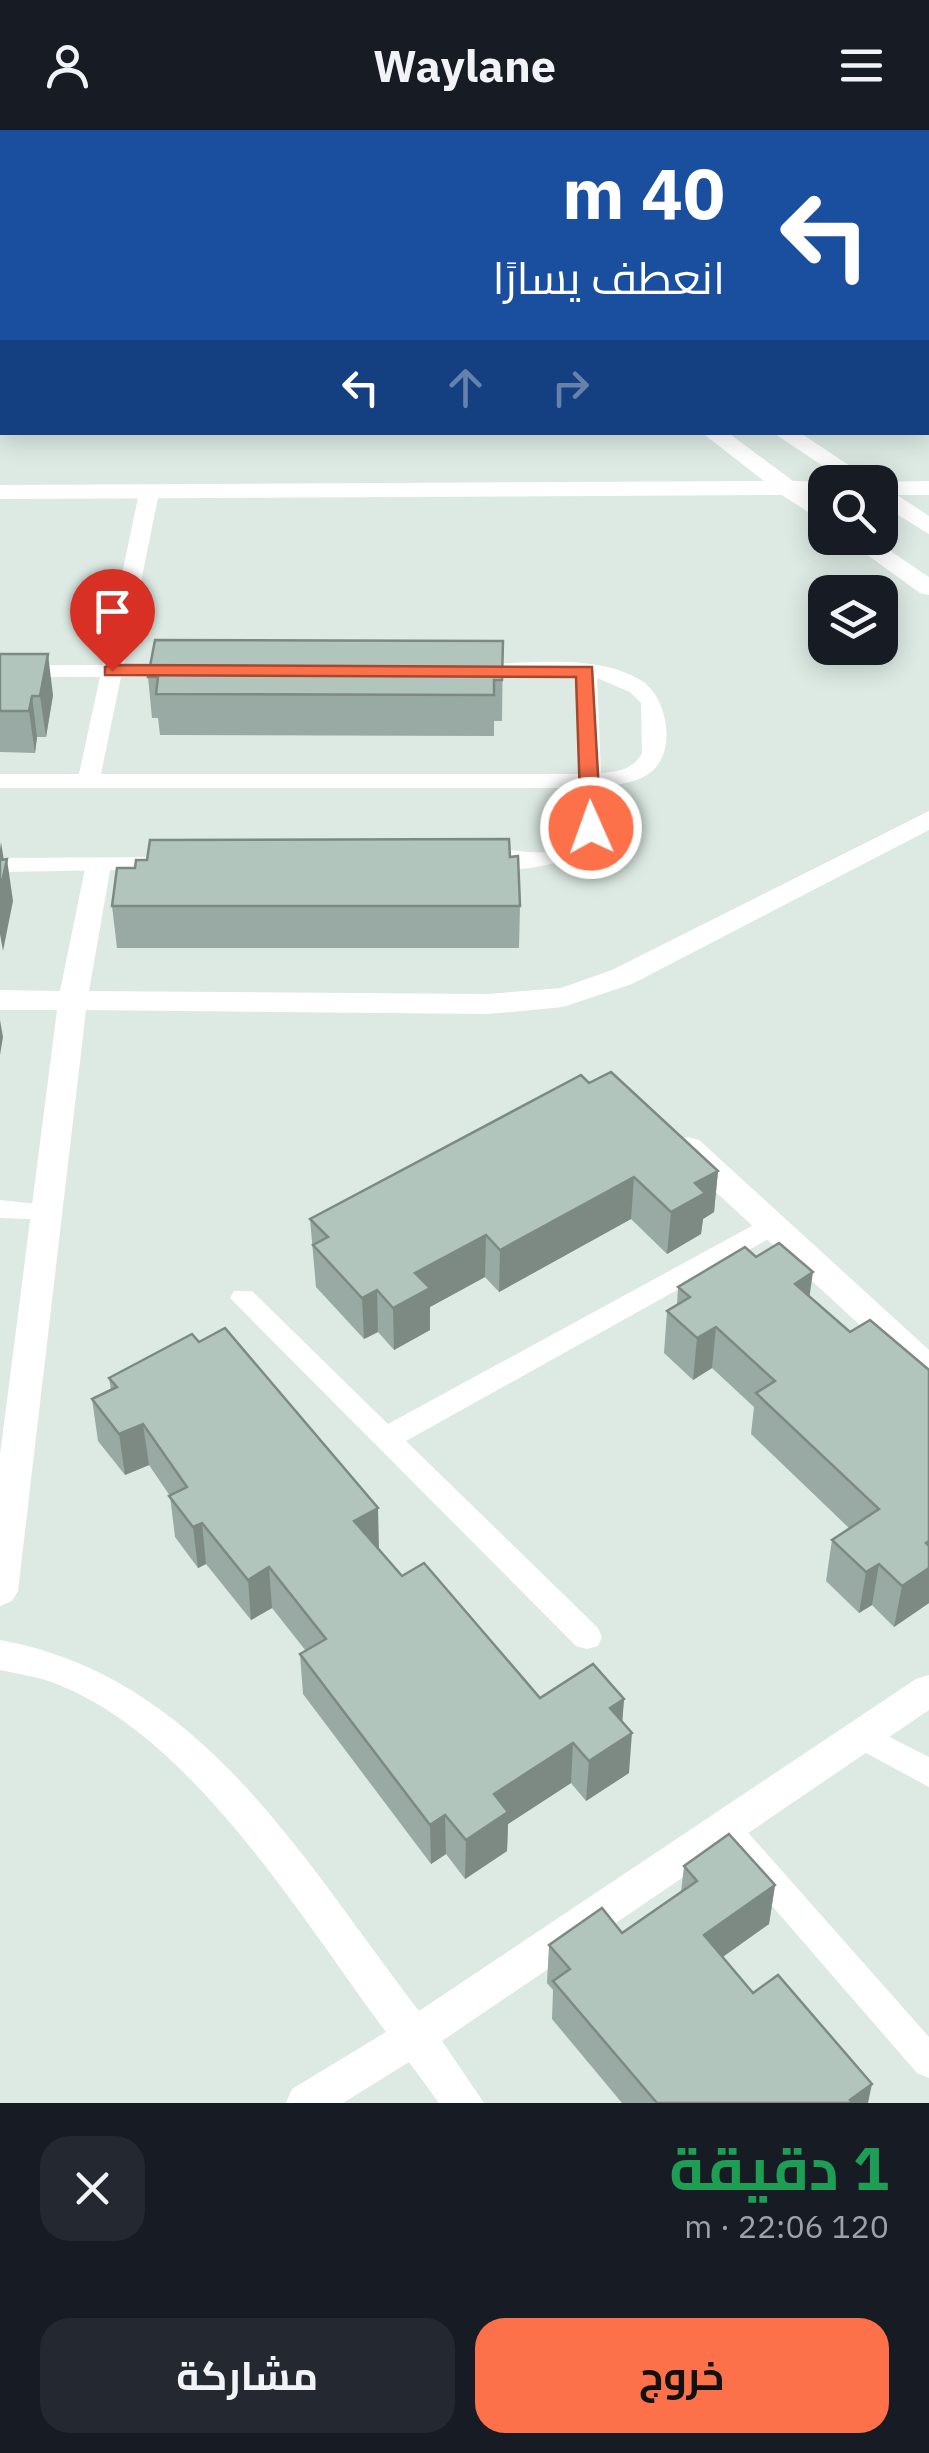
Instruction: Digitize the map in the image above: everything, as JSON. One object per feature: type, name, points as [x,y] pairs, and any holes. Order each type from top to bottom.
[{"type":"street","points":[[716,435],[808,504]]},
{"type":"street","points":[[788,435],[835,465]]},
{"type":"street","points":[[0,492],[808,488]]},
{"type":"street","points":[[898,490],[929,488]]},
{"type":"street","points":[[898,504],[929,527]]},
{"type":"street","points":[[881,555],[929,588]]},
{"type":"street","points":[[0,1000],[488,1004],[563,998],[622,977],[929,818]]},
{"type":"street","points":[[0,1590],[73,1001],[97,865]]},
{"type":"street","points":[[664,1126],[929,1369]]},
{"type":"street","points":[[0,1655],[32,1658],[80,1675],[126,1701],[211,1774],[464,2103]]},
{"type":"street","points":[[306,2103],[414,2037],[929,1690]]},
{"type":"lane","points":[[89,781],[149,494]]},
{"type":"lane","points":[[0,672],[211,671]]},
{"type":"lane","points":[[0,781],[590,781],[619,780],[651,764],[653,711],[646,693],[614,675],[586,671],[448,671]]},
{"type":"lane","points":[[456,860],[536,860],[566,853],[578,846],[591,828],[586,671]]},
{"type":"lane","points":[[0,865],[196,864]]},
{"type":"lane","points":[[0,1209],[47,1213]]},
{"type":"lane","points":[[386,1439],[772,1225]]},
{"type":"lane","points":[[243,1298],[587,1637]]},
{"type":"lane","points":[[862,1736],[929,1773]]},
{"type":"lane","points":[[725,1829],[929,2062]]},
{"type":"building","points":[[155,640],[503,641],[502,680],[494,680],[494,695],[156,694],[158,677],[148,677]]},
{"type":"building","points":[[0,654],[48,654],[40,696],[32,696],[29,711],[0,711]]},
{"type":"building","points":[[509,839],[510,857],[518,856],[520,906],[112,906],[117,868],[135,868],[136,860],[147,860],[150,840]]},
{"type":"building","points":[[7,859],[0,891],[0,860]]},
{"type":"building","points":[[611,1072],[718,1171],[695,1183],[705,1193],[671,1212],[634,1177],[500,1250],[486,1235],[415,1273],[430,1288],[393,1308],[377,1290],[362,1298],[313,1245],[328,1237],[310,1219],[581,1075],[589,1083]]},
{"type":"building","points":[[779,1243],[813,1272],[795,1284],[850,1332],[870,1320],[929,1370],[929,1568],[902,1586],[879,1564],[866,1572],[832,1540],[879,1509],[756,1393],[775,1381],[716,1327],[697,1338],[667,1311],[690,1297],[678,1287],[745,1247],[756,1257]]},
{"type":"building","points":[[225,1328],[378,1508],[354,1521],[402,1576],[424,1563],[540,1698],[593,1664],[624,1699],[610,1708],[632,1733],[589,1761],[573,1743],[494,1794],[508,1812],[466,1840],[445,1815],[430,1825],[300,1654],[326,1639],[269,1567],[248,1580],[202,1523],[193,1527],[169,1496],[187,1487],[143,1424],[119,1434],[92,1399],[117,1387],[109,1378],[192,1334],[199,1342]]},
{"type":"building","points":[[729,1834],[775,1885],[704,1935],[753,1993],[778,1975],[872,2084],[850,2100],[853,2103],[657,2103],[553,1981],[570,1969],[549,1945],[602,1908],[622,1933],[697,1881],[684,1866]]},
{"type":"route","points":[[112,671],[586,671],[591,828]]}]
